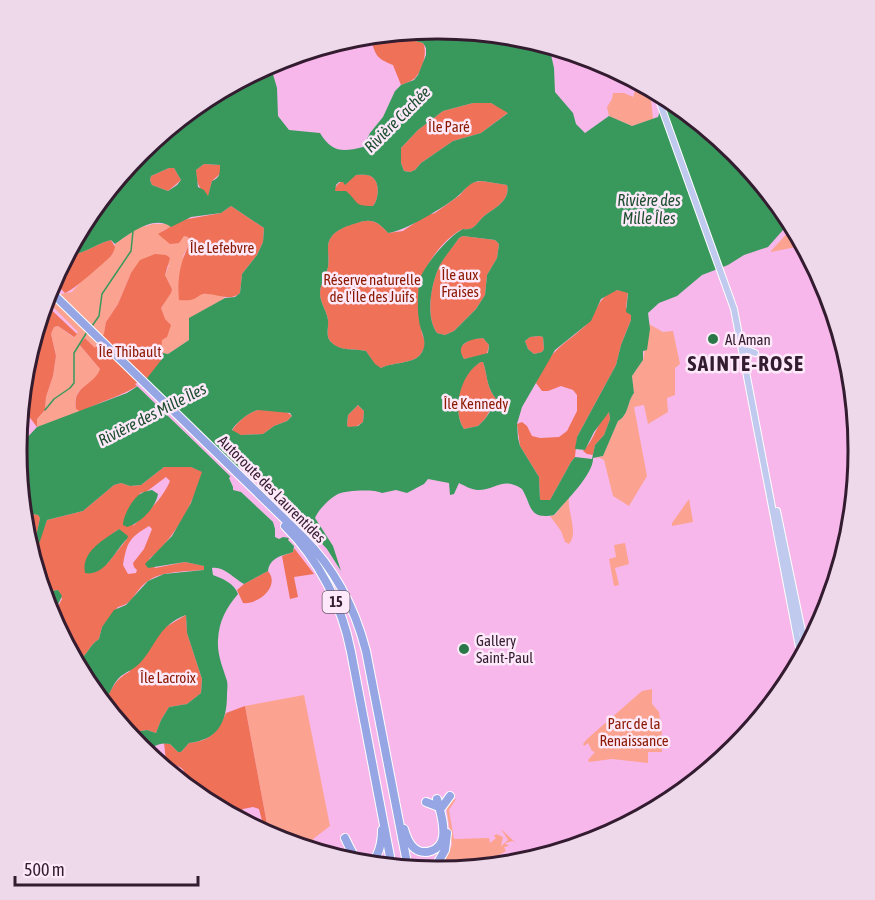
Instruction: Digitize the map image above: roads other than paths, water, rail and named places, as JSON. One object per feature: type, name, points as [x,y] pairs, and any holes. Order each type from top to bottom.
[{"type":"highway","name":"Autoroute des Laurentides","points":[[56,297],[237,475],[299,542],[318,568],[336,602],[350,647],[390,858]]},
{"type":"highway","name":"Autoroute des Laurentides","points":[[55,302],[312,547],[335,579],[349,604],[369,663],[406,859]]},
{"type":"highway","points":[[426,802],[440,803],[450,796]]},
{"type":"highway","points":[[396,806],[408,840],[416,849],[424,852],[435,849],[442,841],[440,803]]},
{"type":"highway","points":[[439,861],[447,843],[440,803]]},
{"type":"highway","points":[[376,856],[381,847],[382,814]]},
{"type":"highway","points":[[351,852],[347,839],[353,852]]},
{"type":"main road","points":[[662,106],[734,309],[799,645]]},
{"type":"main road","points":[[742,348],[755,353]]},
{"type":"main road","points":[[766,472],[771,482],[803,637]]},
{"type":"water","name":"Rivière des Mille Îles","points":[[411,40],[464,40],[518,47],[551,55],[555,92],[573,113],[576,124],[585,133],[609,116],[632,126],[658,117],[663,107],[708,141],[728,160],[763,200],[783,230],[768,247],[744,255],[728,265],[702,275],[677,296],[659,303],[648,313],[650,329],[647,350],[643,351],[643,360],[632,376],[634,393],[626,412],[618,421],[603,456],[593,458],[584,480],[554,515],[546,516],[535,513],[522,489],[510,484],[478,490],[459,483],[454,494],[450,495],[449,483],[428,479],[424,484],[407,493],[396,490],[382,493],[354,491],[342,493],[328,501],[315,518],[333,546],[341,571],[327,549],[313,534],[297,523],[293,515],[283,507],[277,492],[263,487],[245,468],[238,468],[229,478],[233,490],[241,492],[273,522],[275,537],[289,538],[288,540],[294,546],[293,552],[277,558],[271,563],[268,571],[244,584],[224,571],[212,568],[213,575],[231,584],[238,594],[224,615],[218,640],[218,651],[227,681],[225,714],[219,728],[213,734],[189,743],[181,752],[170,744],[154,747],[139,731],[147,730],[156,733],[169,707],[187,704],[201,693],[202,679],[187,633],[186,615],[164,629],[147,655],[137,666],[118,679],[108,695],[83,657],[99,639],[102,627],[114,610],[126,605],[148,581],[164,574],[204,570],[204,566],[185,562],[148,568],[145,564],[172,536],[191,503],[202,472],[191,467],[164,467],[141,485],[130,486],[121,483],[114,485],[83,511],[47,520],[39,545],[36,535],[40,518],[33,514],[28,477],[27,437],[37,427],[127,393],[144,382],[162,359],[163,353],[168,354],[189,340],[189,318],[225,298],[235,297],[240,293],[242,274],[257,255],[263,242],[264,228],[231,206],[221,213],[191,217],[171,227],[157,223],[150,224],[134,231],[115,244],[111,240],[77,253],[112,200],[129,179],[167,141],[232,94],[273,74],[277,88],[278,116],[289,130],[320,133],[324,140],[338,149],[350,150],[363,147],[370,133],[383,117],[395,91],[401,85],[414,80],[418,75],[426,55],[423,43]],"holes":[[[473,103],[491,103],[508,113],[481,133],[453,141],[421,163],[415,170],[404,171],[401,163],[401,148],[418,130],[443,111]],[[204,164],[220,165],[219,175],[212,181],[208,196],[198,187],[196,170]],[[174,168],[181,180],[168,191],[152,185],[151,176]],[[356,175],[366,175],[375,179],[377,195],[373,206],[357,203],[346,191],[335,191],[336,185],[343,182],[345,185]],[[474,182],[507,185],[506,196],[474,226],[470,229],[463,229],[451,238],[437,252],[421,276],[418,311],[424,346],[420,355],[412,360],[381,368],[375,364],[366,351],[343,348],[331,342],[320,293],[328,267],[329,242],[334,234],[347,226],[367,221],[378,224],[388,233],[395,232],[435,212]],[[463,236],[495,240],[499,244],[497,258],[487,275],[485,295],[476,309],[454,331],[445,335],[437,333],[433,326],[430,309],[432,290],[442,262],[459,238]],[[617,290],[628,293],[626,312],[631,315],[631,320],[616,365],[577,437],[575,449],[585,450],[594,432],[609,412],[610,419],[604,435],[595,445],[592,459],[575,457],[550,500],[541,500],[539,477],[520,446],[517,424],[522,407],[555,350],[591,321],[601,299]],[[530,337],[543,337],[544,349],[534,354],[528,349],[525,341]],[[483,338],[489,345],[488,353],[464,359],[461,354],[462,346]],[[483,362],[489,386],[496,399],[495,404],[478,426],[464,429],[460,421],[458,402],[468,374]],[[358,405],[364,411],[363,422],[358,426],[347,426],[348,415]],[[254,411],[290,413],[292,416],[263,434],[241,435],[232,430]]]},
{"type":"water","points":[[152,490],[158,494],[151,509],[132,525],[127,527],[123,525],[135,498],[143,492]]},
{"type":"water","points":[[119,529],[128,536],[127,539],[104,567],[92,573],[85,573],[85,565],[90,552]]},
{"type":"water","points":[[58,590],[62,596],[57,606],[52,591]]},
{"type":"waterway","points":[[92,326],[99,316],[102,294],[131,251],[133,231]]},
{"type":"waterway","points":[[45,410],[54,399],[74,383],[74,353],[87,332]]},
{"type":"place","name":"Al Aman","points":[[713,339]]},
{"type":"place","name":"Gallery Saint-Paul","points":[[464,649]]},
{"type":"district","name":"SAINTE-ROSE","points":[[746,363]]},
{"type":"water label","name":"Rivière Cachée","points":[[397,119]]},
{"type":"park label","name":"Île Paré","points":[[449,126]]},
{"type":"park label","name":"Île Lefebvre","points":[[222,247]]},
{"type":"park label","name":"Île aux Fraises","points":[[460,282]]},
{"type":"park label","name":"Réserve naturelle de l'Île des Juifs","points":[[372,288]]},
{"type":"park label","name":"Île Thibault","points":[[130,351]]},
{"type":"park label","name":"Île Kennedy","points":[[476,403]]},
{"type":"park label","name":"Île Lacroix","points":[[168,677]]},
{"type":"park label","name":"Parc de la Renaissance","points":[[634,732]]}]
